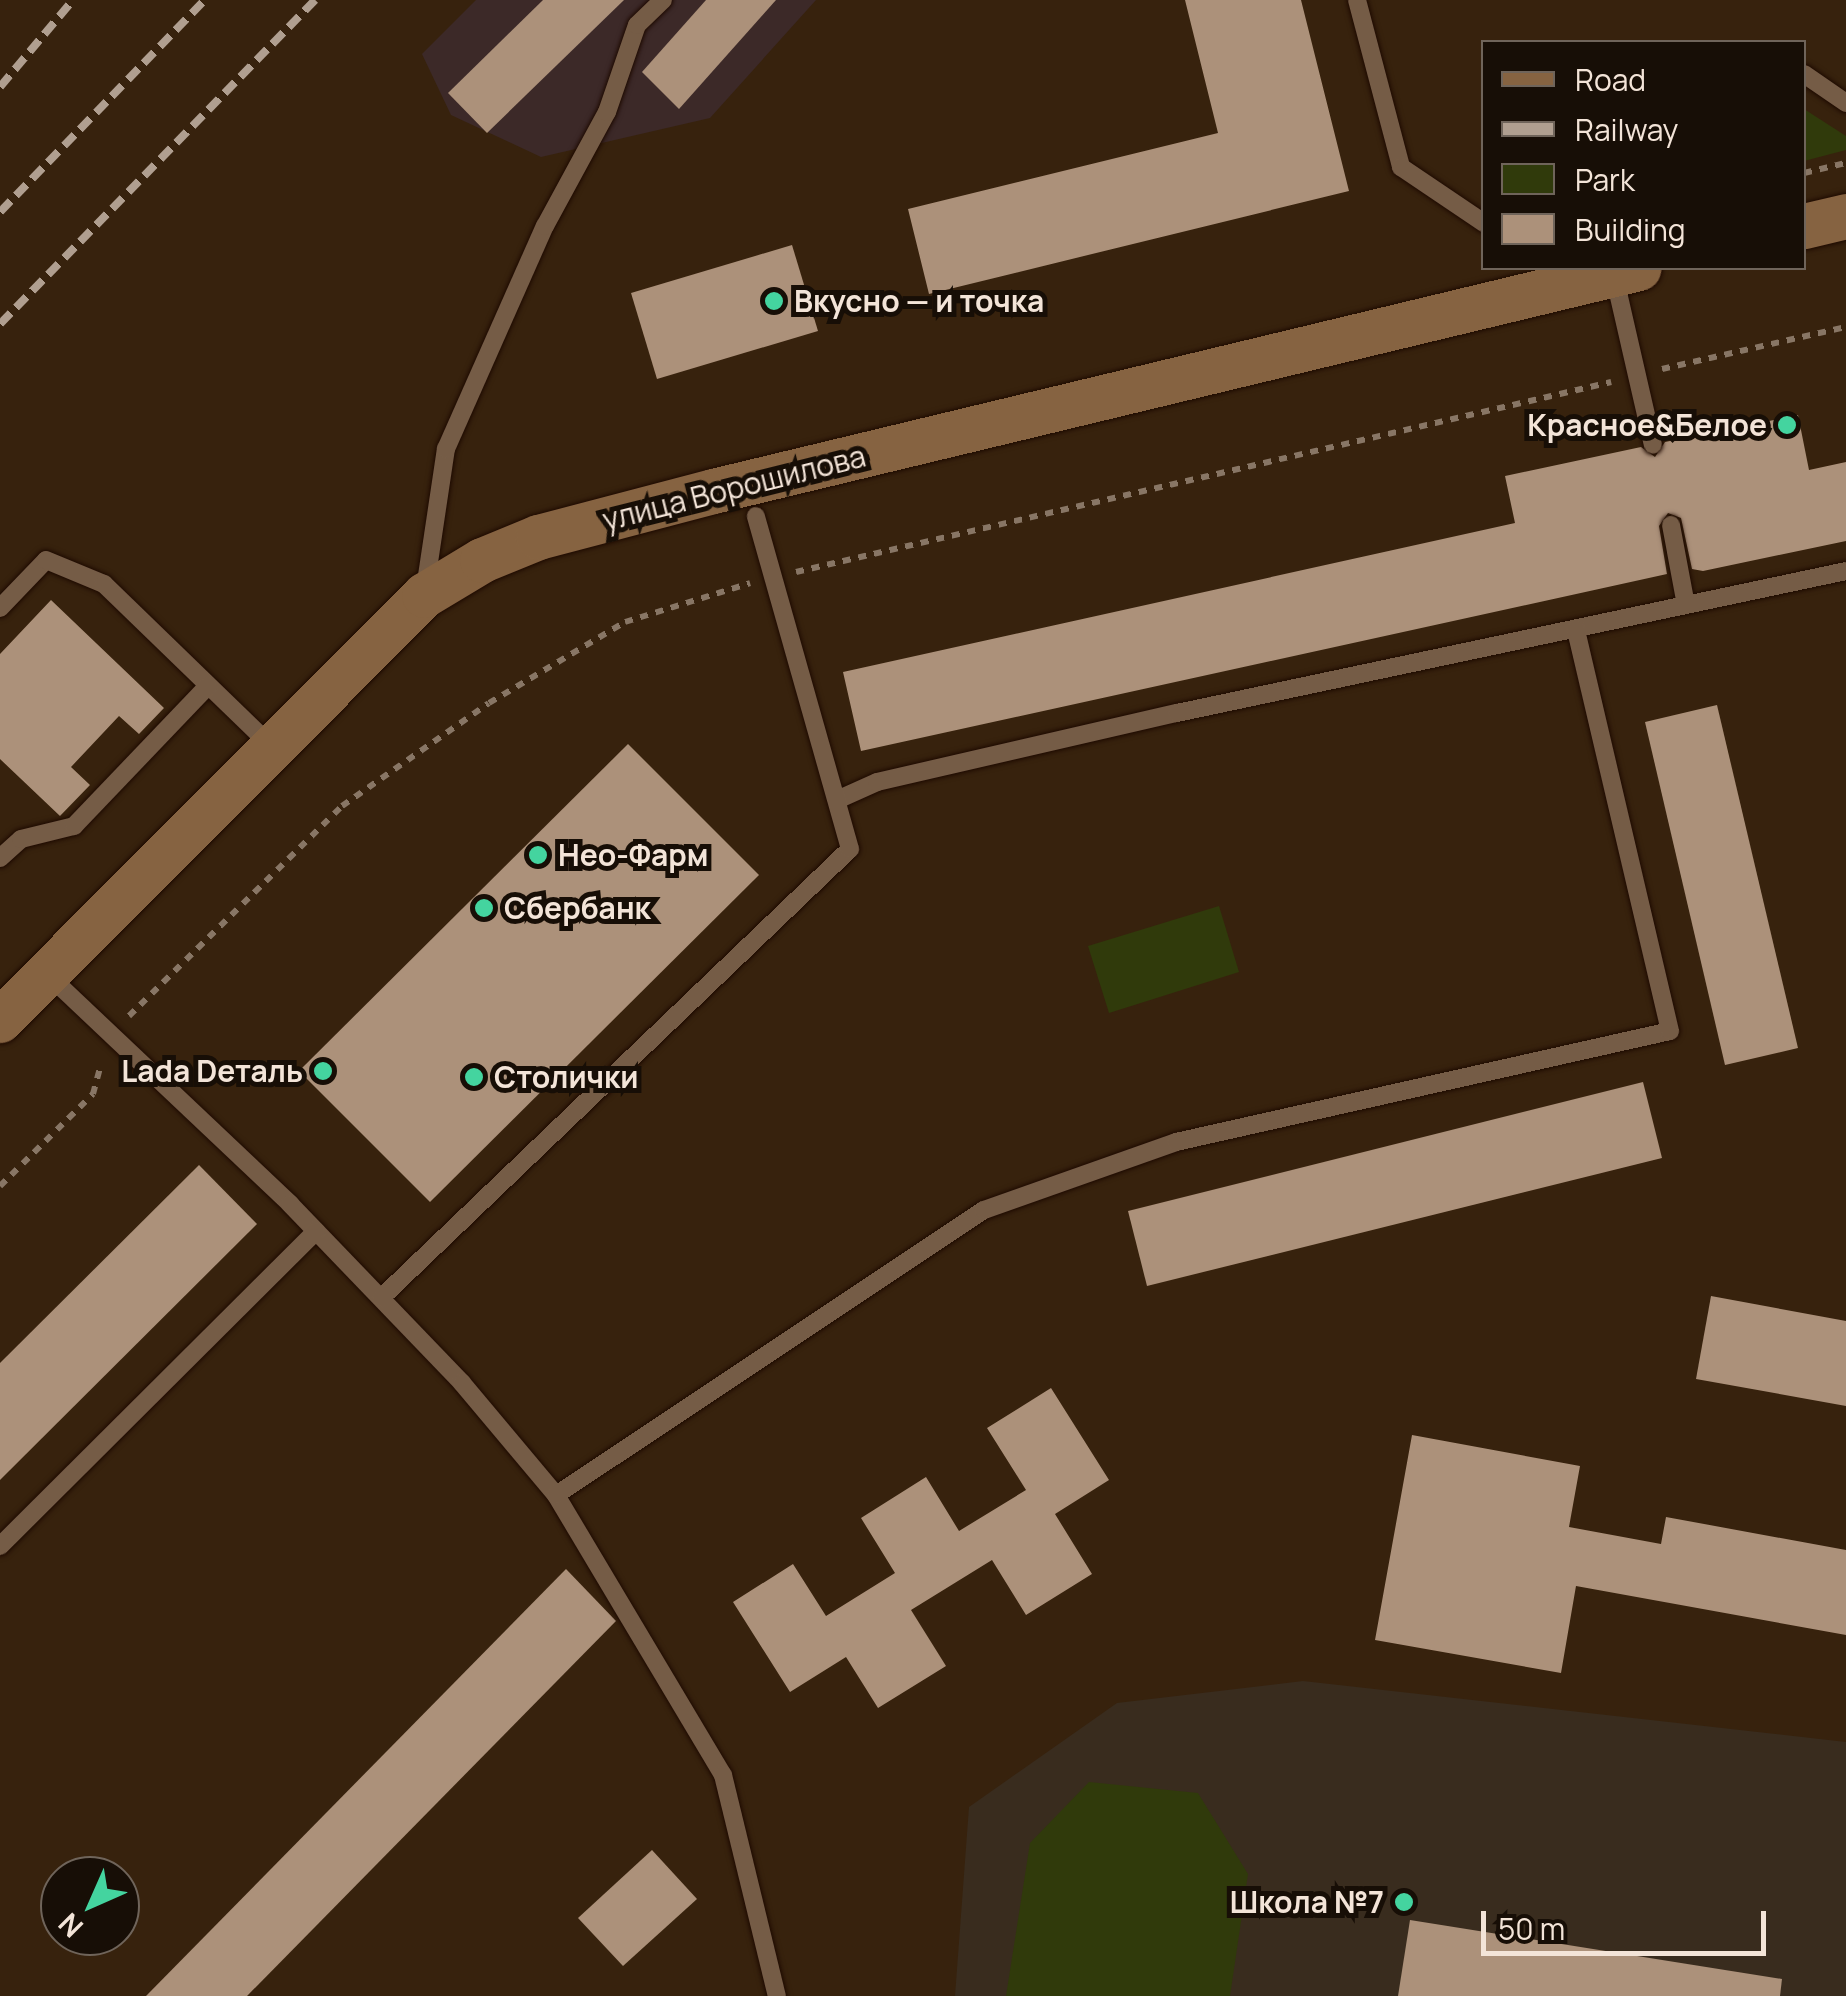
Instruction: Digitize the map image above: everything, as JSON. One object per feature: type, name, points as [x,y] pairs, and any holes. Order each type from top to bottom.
[{"type":"main road","points":[[1806,226],[1846,216]]},
{"type":"main road","name":"улица Ворошилова","points":[[0,1020],[270,745],[424,595],[482,560],[555,533],[1528,277],[1626,271]]},
{"type":"lane","points":[[424,595],[446,449],[545,226],[607,112],[638,25],[662,0]]},
{"type":"lane","points":[[1356,0],[1402,167],[1481,221]]},
{"type":"lane","points":[[1806,75],[1846,103]]},
{"type":"lane","points":[[1626,271],[1637,376],[1653,445]]},
{"type":"lane","points":[[381,1298],[850,849],[756,516]]},
{"type":"lane","points":[[1670,525],[1686,605]]},
{"type":"lane","points":[[0,608],[46,560],[104,584],[270,745]]},
{"type":"lane","points":[[837,800],[878,782],[1158,717],[1846,571]]},
{"type":"lane","points":[[556,1494],[984,1210],[1176,1142],[1670,1031],[1576,629]]},
{"type":"lane","points":[[0,858],[20,839],[74,826],[208,686]]},
{"type":"lane","points":[[46,973],[316,1231],[556,1494],[723,1775],[777,1996]]},
{"type":"lane","points":[[0,1546],[316,1231]]},
{"type":"path","points":[[1806,173],[1846,163]]},
{"type":"path","points":[[0,1186],[93,1094],[109,1035],[342,806],[490,703],[625,622],[775,576],[1846,326]]},
{"type":"shaded area","points":[[476,0],[816,0],[710,118],[541,157],[451,115],[422,54]]},
{"type":"shaded area","name":"Школа №7","points":[[1303,1681],[1846,1742],[1846,1996],[955,1996],[969,1807],[1117,1703]]},
{"type":"green space","points":[[1806,110],[1846,136],[1846,150],[1806,160]]},
{"type":"green space","points":[[1219,906],[1239,972],[1109,1013],[1088,946]]},
{"type":"green space","points":[[1089,1782],[1198,1793],[1248,1874],[1230,1996],[1006,1996],[1030,1843]]},
{"type":"building","points":[[543,0],[624,0],[487,133],[448,93]]},
{"type":"building","points":[[706,0],[776,0],[679,109],[642,72]]},
{"type":"building","points":[[1185,0],[1301,0],[1349,191],[929,294],[908,209],[1218,133]]},
{"type":"building","points":[[792,245],[818,331],[657,379],[631,293]]},
{"type":"building","points":[[1798,415],[1809,470],[1846,462],[1846,541],[1703,571],[1692,569],[1681,518],[1668,513],[1659,526],[1667,574],[861,751],[843,672],[1515,523],[1505,476],[1641,447],[1655,457],[1665,442]]},
{"type":"building","points":[[51,600],[164,708],[139,734],[119,716],[71,767],[90,785],[60,816],[0,759],[0,654]]},
{"type":"building","points":[[1717,705],[1798,1048],[1725,1065],[1645,722]]},
{"type":"building","points":[[628,744],[759,875],[430,1202],[299,1071]]},
{"type":"building","points":[[1643,1082],[1662,1158],[1147,1286],[1128,1211]]},
{"type":"building","points":[[199,1165],[257,1224],[0,1480],[0,1363]]},
{"type":"building","points":[[1711,1296],[1846,1321],[1846,1406],[1696,1379]]},
{"type":"building","points":[[1051,1388],[1109,1480],[1055,1514],[1092,1574],[1026,1615],[992,1560],[911,1610],[946,1666],[878,1708],[846,1657],[790,1692],[733,1602],[793,1564],[826,1616],[895,1573],[861,1518],[926,1477],[959,1531],[1026,1490],[987,1428]]},
{"type":"building","points":[[1412,1435],[1580,1466],[1569,1527],[1661,1544],[1666,1517],[1846,1550],[1846,1635],[1576,1586],[1561,1673],[1375,1640]]},
{"type":"building","points":[[566,1569],[616,1621],[247,1996],[146,1996]]},
{"type":"building","points":[[652,1850],[697,1899],[623,1966],[578,1918]]},
{"type":"building","points":[[1410,1920],[1782,1979],[1780,1996],[1398,1996]]},
{"type":"railway","points":[[0,87],[73,0]]},
{"type":"railway","points":[[0,212],[205,0]]},
{"type":"railway","points":[[0,324],[315,0]]},
{"type":"place","name":"Вкусно — и точка","points":[[774,301]]},
{"type":"place","name":"Красное&Белое","points":[[1787,425]]},
{"type":"place","name":"Нео-Фарм","points":[[538,855]]},
{"type":"place","name":"Сбербанк","points":[[484,908]]},
{"type":"place","name":"Lada Dеталь","points":[[323,1071]]},
{"type":"place","name":"Столички","points":[[474,1077]]},
{"type":"place","name":"Школа №7","points":[[1404,1902]]}]
